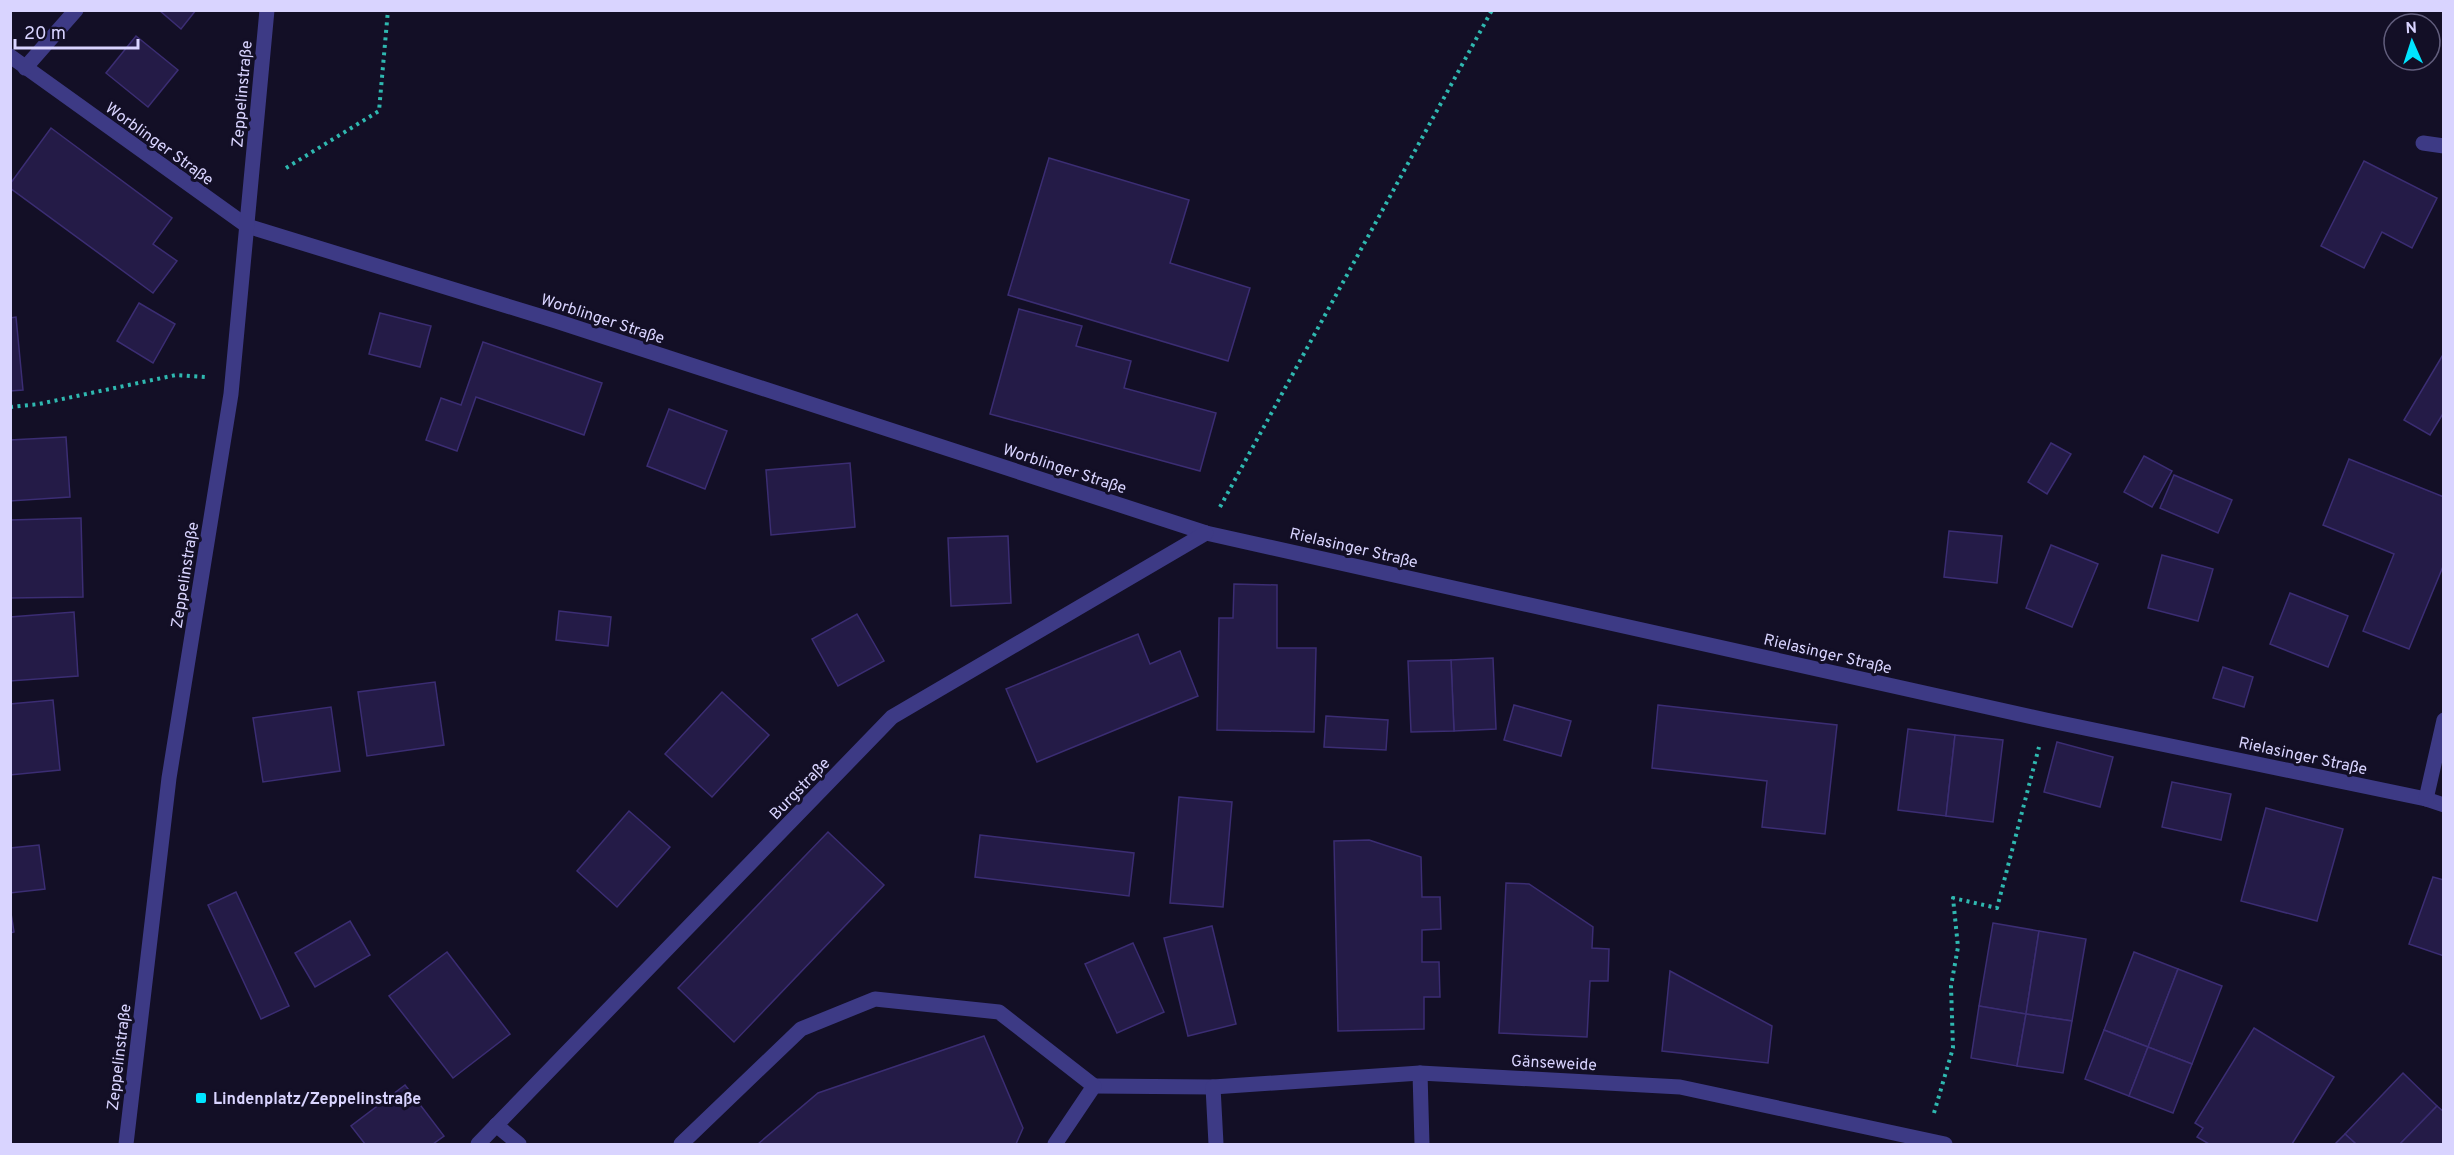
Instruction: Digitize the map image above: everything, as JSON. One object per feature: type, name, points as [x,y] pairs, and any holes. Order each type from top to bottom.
[{"type":"street","points":[[25,68],[76,10]]},
{"type":"street","name":"Zeppelinstraße","points":[[126,1144],[170,778],[231,394],[267,10]]},
{"type":"street","name":"Worblinger Straße","points":[[10,56],[247,226],[556,321],[1206,533]]},
{"type":"street","points":[[2423,142],[2444,146]]},
{"type":"street","name":"Rielasinger Straße","points":[[1206,533],[2046,720],[2426,799],[2444,805]]},
{"type":"street","name":"Burgstraße","points":[[478,1144],[892,717],[1206,533]]},
{"type":"street","points":[[2426,799],[2444,720]]},
{"type":"street","points":[[681,1144],[801,1029],[875,999],[999,1012],[1094,1086],[1055,1144]]},
{"type":"street","points":[[1420,1073],[1422,1144]]},
{"type":"street","name":"Gänseweide","points":[[1094,1086],[1213,1087],[1420,1073],[1680,1087],[1945,1144]]},
{"type":"street","points":[[1213,1087],[1216,1144]]},
{"type":"street","points":[[496,1125],[519,1144]]},
{"type":"path","points":[[286,168],[379,111],[388,10]]},
{"type":"path","points":[[1206,533],[1492,10]]},
{"type":"path","points":[[10,406],[39,404],[176,375]]},
{"type":"path","points":[[1926,1140],[1953,1048],[1951,986],[1958,947],[1953,898],[1998,908],[2046,720]]},
{"type":"building","points":[[159,10],[196,10],[181,29]]},
{"type":"building","points":[[136,36],[178,70],[148,107],[106,73]]},
{"type":"building","points":[[51,128],[172,218],[153,244],[177,261],[153,293],[10,188],[10,184]]},
{"type":"building","points":[[1049,158],[1189,200],[1170,263],[1250,288],[1228,361],[1008,295]]},
{"type":"building","points":[[2364,161],[2437,198],[2412,248],[2382,232],[2364,268],[2321,246]]},
{"type":"building","points":[[139,303],[175,324],[153,363],[117,341]]},
{"type":"building","points":[[1019,309],[1082,326],[1076,346],[1131,361],[1124,388],[1216,413],[1200,471],[990,414]]},
{"type":"building","points":[[380,313],[431,326],[420,367],[369,354]]},
{"type":"building","points":[[16,317],[23,390],[10,391],[10,318]]},
{"type":"building","points":[[483,342],[602,383],[584,435],[476,397],[457,451],[426,440],[441,398],[461,405]]},
{"type":"building","points":[[2444,353],[2444,412],[2430,435],[2404,420]]},
{"type":"building","points":[[669,409],[727,431],[705,489],[647,466]]},
{"type":"building","points":[[66,437],[70,497],[10,501],[10,440]]},
{"type":"building","points":[[2051,443],[2071,454],[2047,494],[2028,482]]},
{"type":"building","points":[[2144,456],[2172,471],[2152,507],[2124,492]]},
{"type":"building","points":[[2349,459],[2444,497],[2444,564],[2409,649],[2363,631],[2394,554],[2323,525]]},
{"type":"building","points":[[850,463],[855,527],[771,535],[766,470]]},
{"type":"building","points":[[2174,475],[2232,500],[2218,533],[2160,508]]},
{"type":"building","points":[[81,518],[83,597],[10,598],[10,520]]},
{"type":"building","points":[[1949,531],[2002,536],[1997,583],[1944,577]]},
{"type":"building","points":[[1008,536],[1011,603],[951,606],[948,538]]},
{"type":"building","points":[[2051,545],[2098,564],[2072,627],[2026,608]]},
{"type":"building","points":[[2162,555],[2213,569],[2198,621],[2148,608]]},
{"type":"building","points":[[1234,584],[1277,585],[1277,648],[1316,648],[1314,732],[1217,730],[1219,618],[1233,618]]},
{"type":"building","points":[[2290,593],[2348,616],[2328,667],[2270,644]]},
{"type":"building","points":[[559,611],[611,617],[608,646],[556,640]]},
{"type":"building","points":[[74,612],[78,676],[10,681],[10,617]]},
{"type":"building","points":[[857,614],[884,661],[838,686],[812,639]]},
{"type":"building","points":[[1138,634],[1150,664],[1180,651],[1198,696],[1037,762],[1006,689]]},
{"type":"building","points":[[1493,658],[1496,729],[1454,731],[1451,660]]},
{"type":"building","points":[[1451,660],[1454,731],[1411,732],[1408,661]]},
{"type":"building","points":[[2223,667],[2253,677],[2244,707],[2213,698]]},
{"type":"building","points":[[435,682],[444,745],[367,756],[358,692]]},
{"type":"building","points":[[722,692],[769,735],[712,797],[665,754]]},
{"type":"building","points":[[53,700],[60,770],[10,775],[10,704]]},
{"type":"building","points":[[1514,705],[1571,721],[1561,756],[1504,740]]},
{"type":"building","points":[[1658,705],[1837,725],[1825,834],[1762,827],[1767,781],[1652,768]]},
{"type":"building","points":[[331,707],[340,771],[263,782],[253,718]]},
{"type":"building","points":[[1326,716],[1388,720],[1386,750],[1324,747]]},
{"type":"building","points":[[1908,729],[1955,735],[1946,816],[1898,810]]},
{"type":"building","points":[[1955,735],[2003,740],[1993,822],[1946,816]]},
{"type":"building","points":[[2057,742],[2113,757],[2100,807],[2044,792]]},
{"type":"building","points":[[2172,782],[2231,794],[2221,840],[2162,827]]},
{"type":"building","points":[[1179,797],[1232,802],[1223,907],[1170,903]]},
{"type":"building","points":[[2266,808],[2343,829],[2317,921],[2241,901]]},
{"type":"building","points":[[629,811],[670,847],[617,907],[577,871]]},
{"type":"building","points":[[828,832],[884,885],[734,1042],[678,988]]},
{"type":"building","points":[[980,835],[1134,853],[1129,896],[975,877]]},
{"type":"building","points":[[1369,840],[1421,857],[1422,897],[1440,897],[1441,929],[1422,930],[1422,962],[1439,962],[1440,997],[1424,997],[1424,1029],[1338,1031],[1334,841]]},
{"type":"building","points":[[39,845],[45,889],[10,893],[10,848]]},
{"type":"building","points":[[2433,877],[2444,880],[2444,956],[2409,944]]},
{"type":"building","points":[[1506,883],[1529,884],[1593,927],[1592,948],[1609,949],[1608,981],[1590,981],[1587,1037],[1499,1033]]},
{"type":"building","points":[[236,892],[289,1006],[261,1019],[208,905]]},
{"type":"building","points":[[10,907],[14,932],[10,933]]},
{"type":"building","points":[[350,921],[370,955],[315,987],[295,953]]},
{"type":"building","points":[[1993,923],[2039,931],[2026,1014],[1979,1006]]},
{"type":"building","points":[[1212,926],[1236,1024],[1188,1036],[1164,938]]},
{"type":"building","points":[[2039,931],[2086,939],[2072,1021],[2026,1014]]},
{"type":"building","points":[[1133,943],[1164,1012],[1117,1033],[1085,964]]},
{"type":"building","points":[[447,952],[510,1034],[453,1078],[389,996]]},
{"type":"building","points":[[2134,952],[2178,969],[2148,1047],[2104,1030]]},
{"type":"building","points":[[2178,969],[2222,986],[2192,1064],[2148,1047]]},
{"type":"building","points":[[1670,971],[1772,1026],[1768,1063],[1662,1051]]},
{"type":"building","points":[[1979,1006],[2026,1014],[2017,1066],[1971,1058]]},
{"type":"building","points":[[2026,1014],[2072,1021],[2063,1073],[2017,1066]]},
{"type":"building","points":[[2254,1028],[2334,1077],[2292,1144],[2209,1144],[2197,1137],[2203,1128],[2195,1123]]},
{"type":"building","points":[[2104,1030],[2148,1047],[2129,1096],[2085,1079]]},
{"type":"building","points":[[984,1036],[1023,1128],[1016,1144],[758,1144],[818,1093]]},
{"type":"building","points":[[2148,1047],[2192,1064],[2173,1113],[2129,1096]]},
{"type":"building","points":[[2403,1073],[2437,1106],[2400,1144],[2356,1144],[2345,1134]]},
{"type":"building","points":[[405,1085],[444,1136],[433,1144],[365,1144],[351,1126]]},
{"type":"building","points":[[2437,1106],[2444,1112],[2444,1144],[2400,1144]]},
{"type":"building","points":[[2345,1134],[2356,1144],[2335,1144]]},
{"type":"place","name":"Lindenplatz/Zeppelinstraße","points":[[201,1098]]}]
